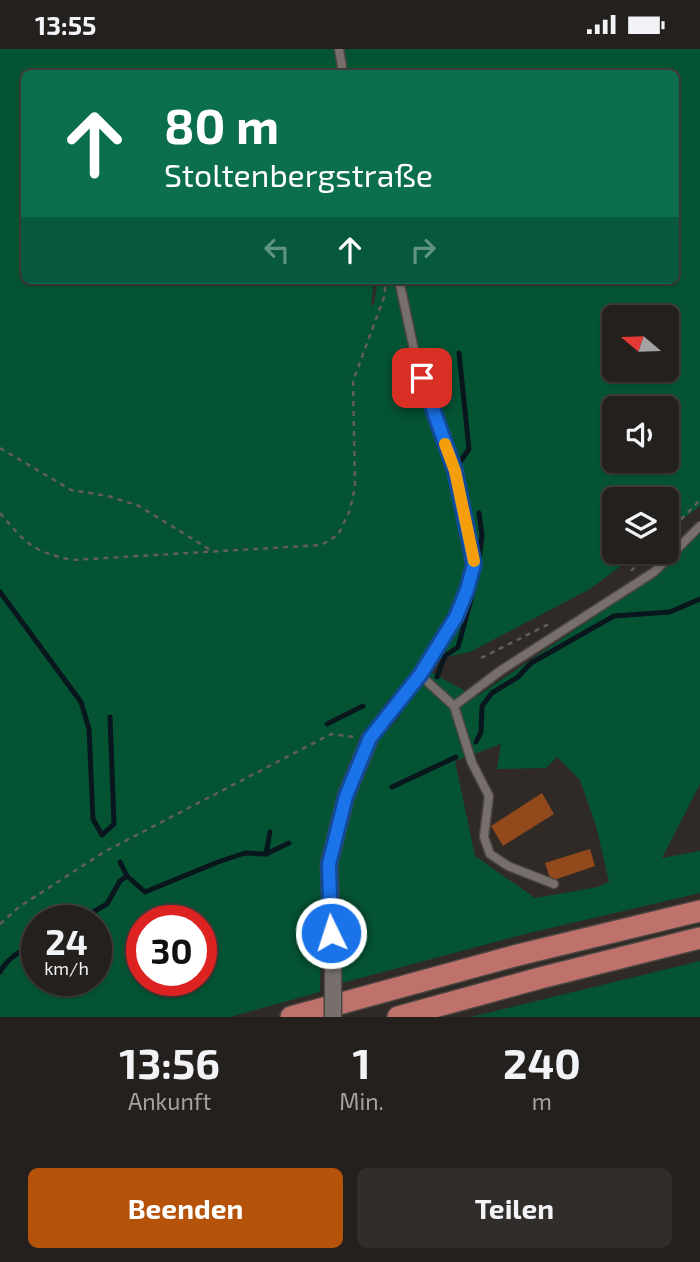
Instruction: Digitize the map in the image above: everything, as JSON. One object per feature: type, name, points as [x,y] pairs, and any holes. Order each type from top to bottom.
[{"type":"highway","points":[[291,1017],[519,955],[700,911]]},
{"type":"highway","points":[[398,1017],[700,938]]},
{"type":"street","points":[[333,1017],[329,864],[346,796],[370,738]]},
{"type":"lane","points":[[339,49],[342,70]]},
{"type":"lane","points":[[370,738],[420,675],[456,617],[474,564],[455,471],[415,359],[400,284]]},
{"type":"lane","points":[[454,706],[500,671],[654,572],[700,526]]},
{"type":"lane","points":[[420,675],[454,706],[472,763],[489,796],[484,837],[490,854],[508,866],[554,884]]},
{"type":"path","points":[[0,513],[26,543],[50,555],[72,560],[321,545],[338,535],[350,510],[355,487],[353,381],[385,295],[385,284]]},
{"type":"path","points":[[0,448],[71,490],[108,496],[139,506],[214,552]]},
{"type":"path","points":[[679,522],[700,501]]},
{"type":"path","points":[[481,658],[552,622]]},
{"type":"path","points":[[0,924],[19,907],[104,852],[331,734],[370,738]]},
{"type":"green space","points":[[0,49],[337,49],[340,70],[21,70],[21,284],[374,284],[371,306],[374,304],[377,284],[399,284],[413,363],[453,471],[471,564],[466,588],[454,616],[426,659],[389,699],[359,739],[324,862],[320,992],[230,1017],[0,1017]]},
{"type":"green space","points":[[342,49],[700,49],[700,506],[679,522],[679,487],[602,487],[602,564],[624,564],[590,589],[470,652],[431,660],[458,616],[476,564],[467,517],[417,358],[402,284],[679,284],[679,70],[346,70]]},
{"type":"green space","points":[[700,532],[700,784],[662,858],[700,851],[700,893],[529,933],[338,984],[333,878],[352,794],[377,741],[397,720],[427,670],[476,697],[669,564],[679,564],[679,554]],"holes":[[[501,744],[497,769],[546,768],[557,757],[580,780],[596,826],[609,882],[598,887],[535,898],[475,856],[455,761]]]},
{"type":"green space","points":[[700,961],[700,1017],[471,1017]]},
{"type":"building","points":[[542,793],[554,814],[503,846],[491,826]]},
{"type":"building","points":[[590,849],[595,866],[551,881],[545,863]]},
{"type":"waterway","points":[[459,353],[469,449],[460,462]]},
{"type":"waterway","points":[[437,677],[445,656],[458,647],[477,577],[482,535],[479,513]]},
{"type":"waterway","points":[[0,592],[81,702],[89,729],[93,819],[102,835],[114,824],[110,717]]},
{"type":"waterway","points":[[476,742],[481,732],[482,706],[492,693],[518,677],[531,663],[614,616],[670,612],[700,599]]},
{"type":"waterway","points":[[327,724],[363,706]]},
{"type":"waterway","points":[[392,787],[456,757]]},
{"type":"waterway","points":[[266,854],[270,832]]},
{"type":"waterway","points":[[105,905],[120,881],[127,876],[145,892],[218,862],[245,853],[266,854],[289,843]]},
{"type":"waterway","points":[[120,862],[127,876]]},
{"type":"waterway","points":[[0,972],[21,952]]},
{"type":"slow traffic","points":[[445,444],[455,471],[474,561]]},
{"type":"route","points":[[331,933],[329,864],[346,796],[370,738],[420,675],[456,617],[474,564],[455,471],[422,378]]}]
